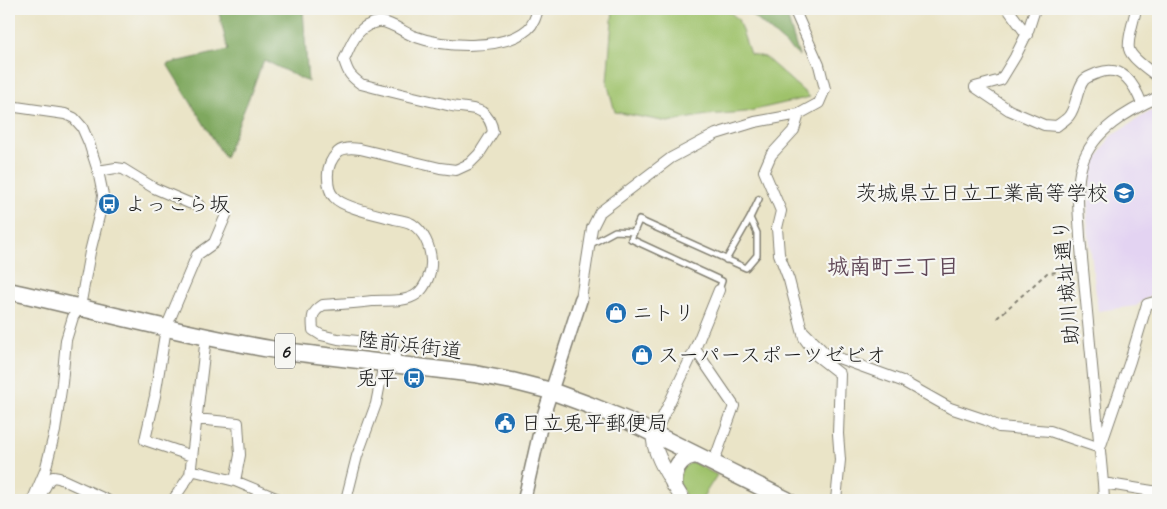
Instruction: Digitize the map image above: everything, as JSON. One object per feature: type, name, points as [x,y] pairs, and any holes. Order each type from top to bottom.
[{"type":"highway","name":"陸前浜街道","points":[[9,291],[206,337],[276,350],[475,374],[551,391],[612,414],[787,500]]},
{"type":"highway","points":[[674,484],[673,476],[679,462],[690,455],[696,455]]},
{"type":"main road","points":[[654,435],[653,440],[656,452],[683,500]]},
{"type":"street","points":[[528,29],[534,22],[538,9]]},
{"type":"street","points":[[346,500],[357,456],[394,350],[386,344],[320,336],[314,330],[312,317],[316,310],[323,305],[403,300],[416,295],[424,286],[431,261],[426,240],[420,230],[410,222],[358,209],[334,198],[330,189],[328,169],[340,150],[348,148],[456,170],[469,164],[479,154],[493,132],[492,125],[482,112],[361,84],[347,70],[344,60],[353,39],[360,30],[370,24],[381,21],[413,36],[436,42],[460,45],[486,44],[499,42],[515,36],[534,26],[541,18],[542,9]]},
{"type":"street","points":[[524,500],[543,416],[580,299],[592,228],[600,212],[671,158],[716,134],[755,122],[799,114],[819,103],[825,89],[819,65],[794,9]]},
{"type":"street","points":[[1008,9],[1027,35]]},
{"type":"street","points":[[1035,9],[1027,35],[1001,80],[975,87],[1009,110],[1044,125],[1057,126],[1069,116],[1085,79],[1104,71],[1117,71],[1128,78],[1142,104]]},
{"type":"street","points":[[1136,9],[1129,48],[1132,56],[1158,77]]},
{"type":"street","name":"助川城址通り","points":[[1104,500],[1083,270],[1078,205],[1079,181],[1082,164],[1096,139],[1123,116],[1158,97]]},
{"type":"street","points":[[9,106],[65,114],[74,118],[82,127],[90,143],[102,195],[102,204],[90,252],[80,307],[72,317],[66,340],[62,383],[54,431],[45,471],[34,500]]},
{"type":"street","points":[[799,114],[794,130],[772,155],[764,170],[781,211],[777,228],[779,254],[789,280],[804,338],[817,356],[840,374],[838,434],[840,460],[836,500]]},
{"type":"street","points":[[98,171],[116,168],[123,169],[154,188],[189,203],[200,205]]},
{"type":"street","points":[[192,456],[145,440],[155,396],[166,328],[197,255],[214,243],[226,215]]},
{"type":"street","points":[[654,435],[695,349],[719,290]]},
{"type":"street","points":[[802,330],[825,353],[902,381],[950,408],[986,420],[999,427],[1050,431],[1100,448],[1130,361],[1147,304],[1158,301]]},
{"type":"street","points":[[173,500],[190,475],[206,337]]},
{"type":"street","points":[[695,349],[734,406],[714,464]]},
{"type":"street","points":[[196,419],[238,423],[240,455],[235,481]]},
{"type":"street","points":[[190,470],[235,481],[281,500]]},
{"type":"street","points":[[34,500],[53,477],[60,478],[107,500]]},
{"type":"street","points":[[1103,483],[1158,492]]},
{"type":"lane","points":[[726,260],[759,199]]},
{"type":"lane","points":[[719,290],[722,282],[631,239],[639,220],[746,268],[757,255],[757,233],[750,218]]},
{"type":"lane","points":[[590,244],[615,231],[634,232]]},
{"type":"path","points":[[997,318],[1047,274],[1083,270]]},
{"type":"shaded area","name":"茨城県立日立工業高等学校","points":[[1158,108],[1158,293],[1153,293],[1136,306],[1098,311],[1087,219],[1092,167],[1110,137]]},
{"type":"green space","points":[[218,9],[303,9],[308,82],[264,60],[225,158],[167,64],[228,50]]},
{"type":"green space","points":[[613,9],[726,9],[738,19],[750,54],[765,57],[810,97],[746,112],[707,115],[668,122],[615,112],[607,82]]},
{"type":"green space","points":[[745,9],[785,9],[799,56]]},
{"type":"green space","points":[[692,462],[717,475],[701,500],[688,500],[678,482],[682,468]]},
{"type":"place","name":"茨城県立日立工業高等学校","points":[[1124,193]]},
{"type":"place","name":"よっこら坂","points":[[109,204]]},
{"type":"place","name":"ニトリ","points":[[616,313]]},
{"type":"place","name":"スーパースポーツゼビオ","points":[[642,355]]},
{"type":"place","name":"兎平","points":[[414,378]]},
{"type":"place","name":"日立兎平郵便局","points":[[505,423]]},
{"type":"district","name":"城南町三丁目","points":[[893,266]]}]
